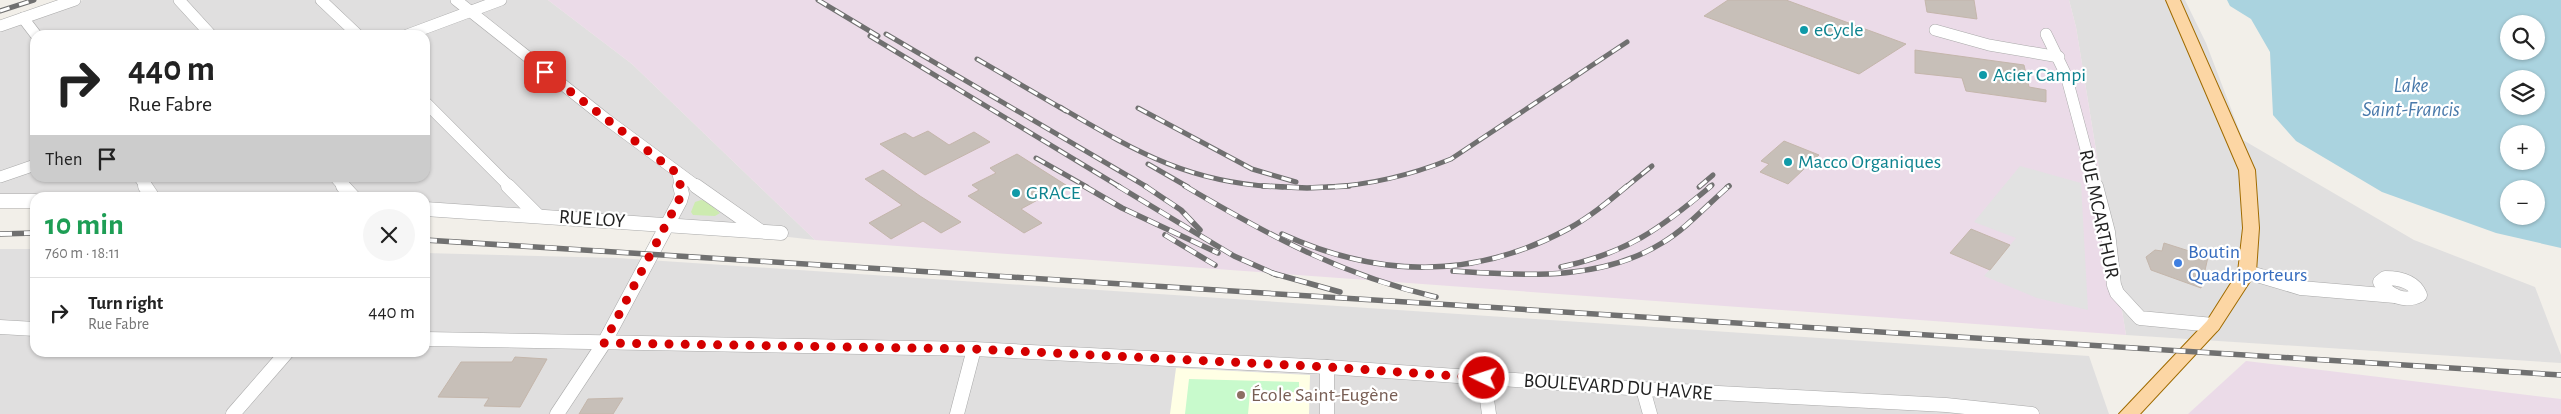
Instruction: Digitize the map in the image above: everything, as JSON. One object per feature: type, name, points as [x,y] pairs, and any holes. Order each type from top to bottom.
[{"type":"main road","points":[[2129,414],[2178,359],[2213,325],[2246,272],[2251,228],[2247,170],[2173,0]]},
{"type":"street","points":[[0,26],[75,0]]},
{"type":"street","points":[[179,0],[206,30]]},
{"type":"street","points":[[320,0],[353,30]]},
{"type":"street","name":"RUE LOY","points":[[456,0],[560,84],[678,174],[760,231]]},
{"type":"street","points":[[420,30],[501,0]]},
{"type":"street","points":[[23,18],[32,30]]},
{"type":"street","points":[[1935,30],[1990,45],[2059,57]]},
{"type":"street","name":"RUE MCARTHUR","points":[[2046,34],[2059,57],[2066,75],[2108,232],[2114,285],[2117,293],[2140,318],[2213,325]]},
{"type":"street","points":[[430,107],[538,215]]},
{"type":"street","points":[[0,177],[30,166]]},
{"type":"street","points":[[557,414],[604,343],[667,225],[682,194],[678,174]]},
{"type":"street","points":[[340,182],[349,192]]},
{"type":"street","points":[[4,201],[30,201]]},
{"type":"street","name":"RUE LOY","points":[[430,209],[538,215],[781,233]]},
{"type":"street","points":[[2246,272],[2266,280],[2322,293],[2395,296]]},
{"type":"street","points":[[0,327],[30,328]]},
{"type":"street","name":"BOULEVARD DU HAVRE","points":[[430,340],[974,349],[1328,367],[1643,389],[1946,405],[2032,414]]},
{"type":"street","points":[[957,414],[974,349]]},
{"type":"street","points":[[233,414],[283,357]]},
{"type":"street","points":[[1327,414],[1328,367]]},
{"type":"street","points":[[1484,378],[1489,414]]},
{"type":"street","points":[[1643,389],[1650,414]]},
{"type":"shaded area","points":[[83,0],[548,0],[632,64],[815,240],[564,212],[430,206],[430,192],[30,192],[30,195],[0,195],[0,28]]},
{"type":"shaded area","points":[[548,0],[2069,0],[2076,27],[2126,335],[815,240],[632,64]]},
{"type":"shaded area","points":[[2069,0],[2185,0],[2206,43],[2243,140],[2414,240],[2535,287],[2561,355],[2561,363],[2126,335],[2076,27]]},
{"type":"shaded area","points":[[2020,166],[2081,183],[2088,310],[2037,298],[1984,276],[2016,238],[1974,222]]},
{"type":"shaded area","points":[[0,249],[30,249],[30,357],[430,357],[430,253],[618,258],[2089,356],[2109,414],[0,414]]},
{"type":"shaded area","points":[[2246,361],[2561,399],[2561,414],[2188,414]]},
{"type":"shaded area","name":"École Saint-Eugène","points":[[1176,368],[1310,375],[1309,414],[1170,414]]},
{"type":"green space","points":[[706,201],[720,213],[715,216],[693,215],[691,212],[695,202]]},
{"type":"green space","points":[[1189,379],[1299,382],[1299,392],[1250,393],[1248,414],[1185,414]]},
{"type":"water","name":"Lake Saint-Francis","points":[[2227,0],[2561,0],[2561,248],[2496,233],[2382,192],[2296,141],[2273,115],[2270,52],[2251,19],[2230,6]]},
{"type":"building","name":"eCycle","points":[[1728,0],[1786,0],[1906,44],[1859,74],[1704,16]]},
{"type":"building","points":[[1925,0],[1974,0],[1977,19],[1927,12]]},
{"type":"building","name":"Acier Campi","points":[[1915,50],[2024,65],[2029,87],[2046,90],[2046,102],[1966,91],[1962,78],[1915,73]]},
{"type":"building","name":"GRACE","points":[[928,131],[949,145],[974,132],[990,142],[925,175],[880,144],[905,133],[913,138]]},
{"type":"building","name":"Macco Organiques","points":[[1784,141],[1819,155],[1788,184],[1760,172],[1769,164],[1761,161]]},
{"type":"building","name":"GRACE","points":[[1017,154],[1069,187],[1046,200],[1043,197],[1021,209],[1042,223],[1024,233],[968,196],[979,190],[972,185],[996,173],[990,168]]},
{"type":"building","points":[[883,170],[961,222],[941,233],[923,221],[891,239],[869,223],[902,205],[865,179]]},
{"type":"building","points":[[1971,229],[2010,245],[1990,270],[1950,253]]},
{"type":"building","name":"Boutin Quadriporteurs","points":[[2164,243],[2208,257],[2201,288],[2151,270],[2146,257],[2155,250],[2162,251]]},
{"type":"building","points":[[515,357],[547,359],[520,407],[484,406],[489,398],[438,397],[461,362],[512,362]]},
{"type":"building","points":[[623,398],[613,414],[579,414],[588,399]]},
{"type":"railway","points":[[0,11],[34,0]]},
{"type":"railway","points":[[818,0],[878,36]]},
{"type":"railway","points":[[886,34],[1147,187]]},
{"type":"railway","points":[[870,36],[1120,187]]},
{"type":"railway","points":[[1328,187],[1360,184],[1391,178],[1451,159],[1627,42]]},
{"type":"railway","points":[[977,59],[1066,111]]},
{"type":"railway","points":[[1060,107],[1114,138],[1166,163],[1220,180],[1277,187]]},
{"type":"railway","points":[[1138,108],[1252,169],[1296,182]]},
{"type":"railway","points":[[1036,158],[1087,187]]},
{"type":"railway","points":[[1148,164],[1188,187]]},
{"type":"railway","points":[[1626,187],[1652,166]]},
{"type":"railway","points":[[1699,187],[1713,175]]},
{"type":"railway","points":[[1084,186],[1122,208],[1218,253]]},
{"type":"railway","points":[[1118,186],[1234,256],[1273,273]]},
{"type":"railway","points":[[1145,186],[1181,210],[1200,230]]},
{"type":"railway","points":[[1185,186],[1246,221],[1306,252],[1368,277],[1436,297]]},
{"type":"railway","points":[[1263,186],[1277,187]]},
{"type":"railway","points":[[1328,187],[1349,186]]},
{"type":"railway","points":[[1282,234],[1318,249],[1354,259],[1390,265],[1426,267],[1461,265],[1497,257],[1532,246],[1568,229],[1592,214],[1627,186]]},
{"type":"railway","points":[[1561,267],[1624,247],[1659,227],[1711,186]]},
{"type":"railway","points":[[1453,271],[1506,274],[1560,273],[1587,270],[1613,264],[1638,256],[1671,237],[1729,186],[1727,187]]},
{"type":"railway","points":[[1277,187],[1328,187]]},
{"type":"railway","points":[[1277,187],[1283,187]]},
{"type":"railway","points":[[0,234],[30,233]]},
{"type":"railway","points":[[1165,235],[1215,265]]},
{"type":"railway","points":[[430,240],[2561,375]]},
{"type":"railway","points":[[1273,273],[1340,292]]},
{"type":"railway","points":[[1273,273],[1277,275]]},
{"type":"place","name":"eCycle","points":[[1804,30]]},
{"type":"place","name":"Acier Campi","points":[[1983,75]]},
{"type":"place","name":"Macco Organiques","points":[[1788,162]]},
{"type":"place","name":"GRACE","points":[[1016,193]]},
{"type":"place","name":"Boutin Quadriporteurs","points":[[2178,263]]},
{"type":"place","name":"École Saint-Eugène","points":[[1241,395]]},
{"type":"route","points":[[545,72],[678,174],[682,194],[680,200],[604,343],[974,349],[1328,367],[1484,378]]}]
